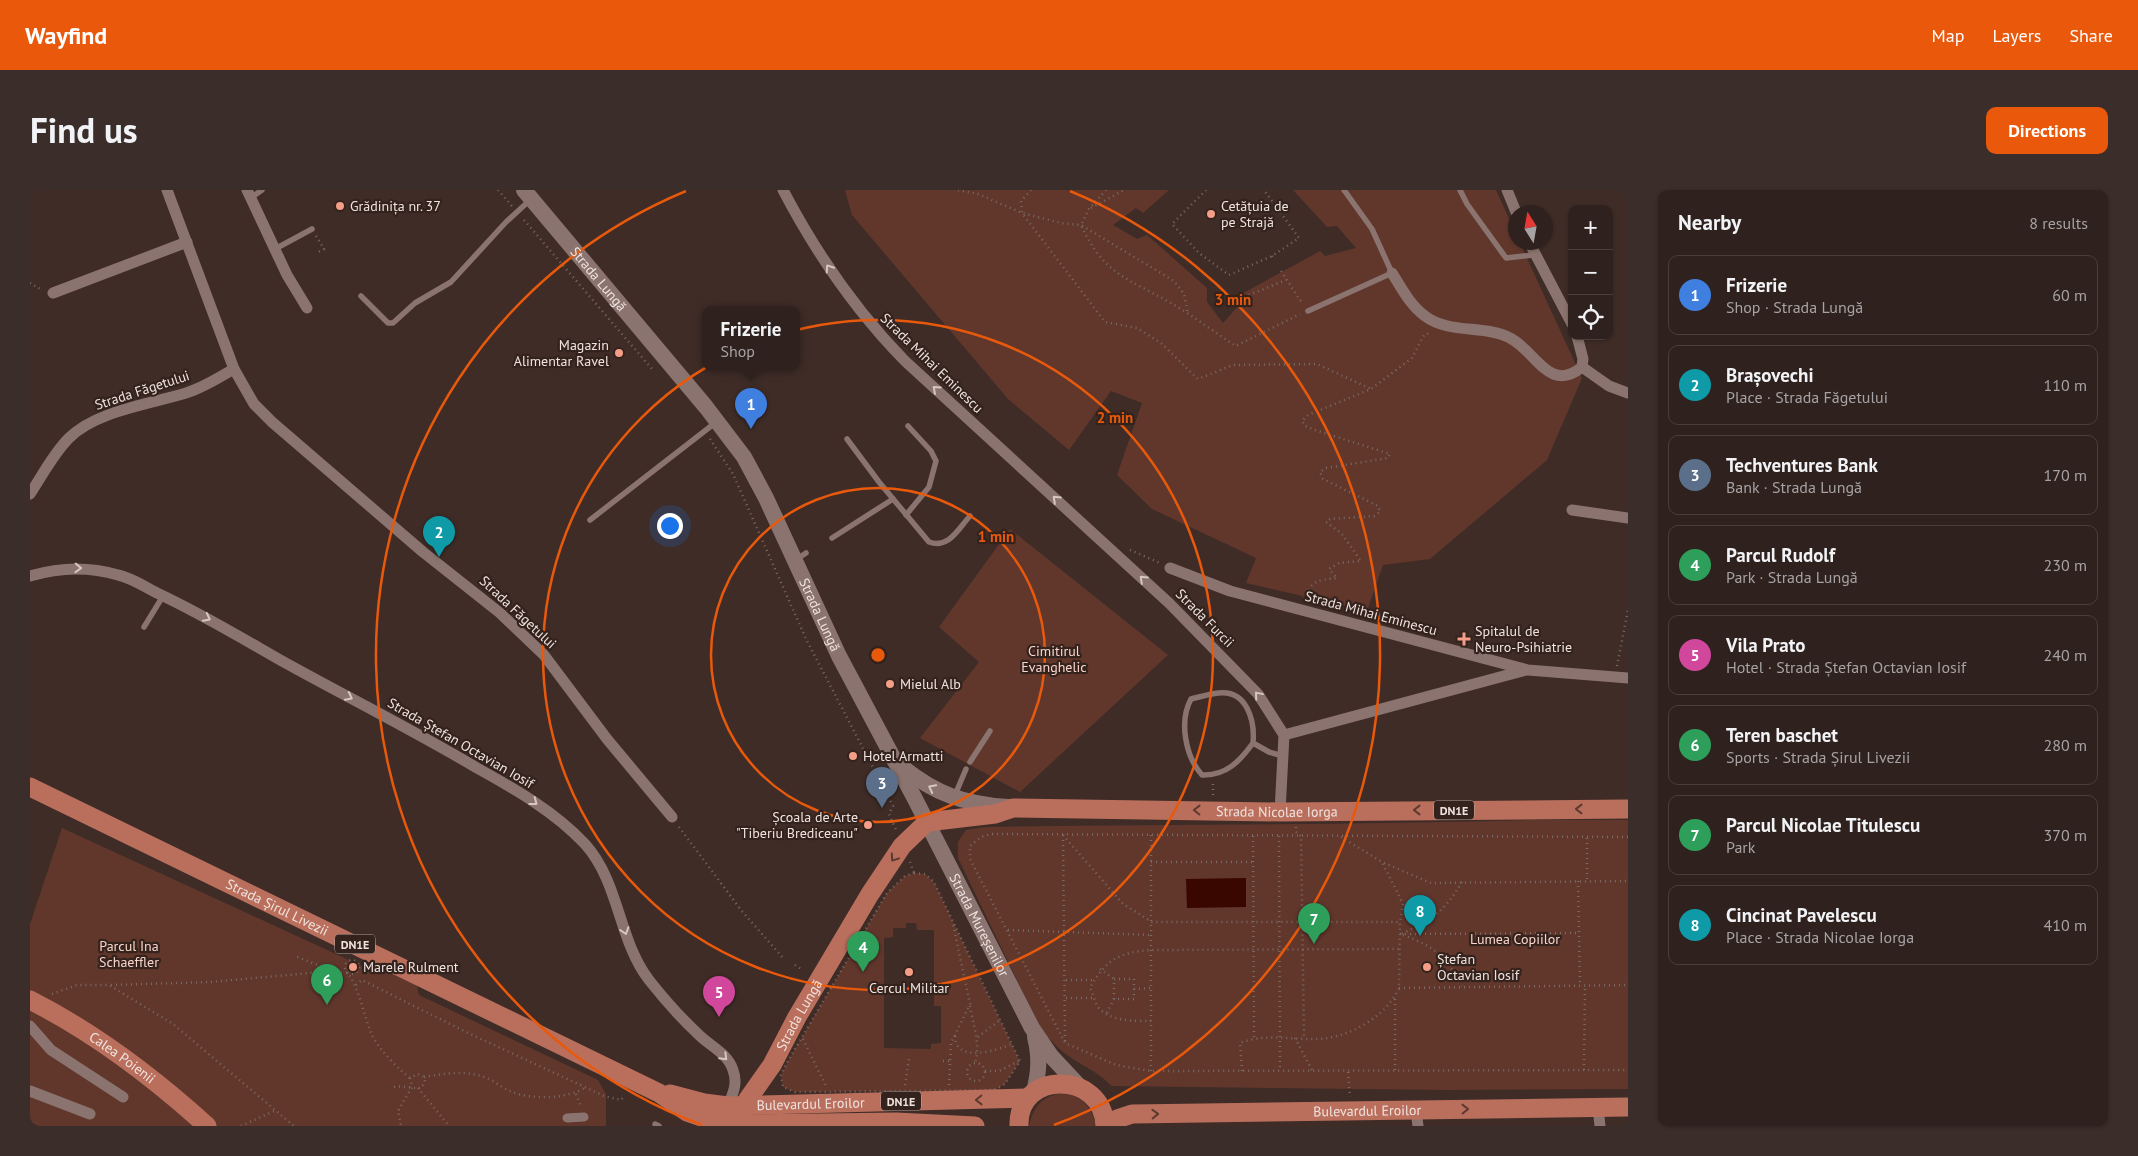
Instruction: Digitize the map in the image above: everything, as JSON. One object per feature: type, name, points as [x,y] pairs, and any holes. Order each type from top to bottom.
[{"type":"main road","name":"Strada Lungă","points":[[527,194],[718,421],[755,476],[801,556],[839,656],[927,822],[902,846],[870,894],[797,1016],[772,1066],[736,1105],[739,1126]]},
{"type":"main road","points":[[895,761],[931,789],[979,804],[1013,808]]},
{"type":"main road","name":"Strada Șirul Livezii","points":[[30,788],[50,796],[659,1093],[681,1108],[704,1119],[739,1126]]},
{"type":"main road","name":"Strada Nicolae Iorga","points":[[927,822],[996,814],[1013,808],[1280,812],[1628,809]]},
{"type":"main road","name":"Strada Mureșenilor","points":[[927,822],[1032,1028],[1051,1056],[1081,1088]]},
{"type":"main road","name":"Calea Poienii","points":[[35,1000],[119,1053],[207,1126]]},
{"type":"main road","name":"Strada Mureșenilor","points":[[1031,1095],[1038,1076],[1039,1053],[1032,1028]]},
{"type":"main road","name":"Strada Lungă","points":[[772,1066],[775,1103],[783,1123]]},
{"type":"main road","name":"DN1E","points":[[1031,1095],[1057,1084],[1081,1088]]},
{"type":"main road","points":[[1081,1088],[1092,1096],[1100,1106],[1105,1126]]},
{"type":"main road","name":"Strada Șirul Livezii","points":[[659,1093],[704,1103],[736,1105]]},
{"type":"main road","points":[[1019,1126],[1020,1112],[1031,1095]]},
{"type":"main road","name":"Bulevardul Eroilor","points":[[736,1105],[1031,1095]]},
{"type":"main road","name":"Bulevardul Eroilor","points":[[1110,1126],[1117,1119],[1132,1114],[1417,1118],[1598,1107],[1628,1107]]},
{"type":"main road","name":"Bulevardul Eroilor","points":[[739,1126],[783,1123],[973,1126]]},
{"type":"street","name":"Strada Făgetului","points":[[167,190],[234,370],[254,404],[272,422],[423,552],[500,612],[544,655],[607,739],[672,818]]},
{"type":"street","name":"Strada Mihai Eminescu","points":[[783,190],[800,223],[843,290],[872,327],[905,361],[1092,532]]},
{"type":"street","points":[[1507,190],[1513,205]]},
{"type":"street","points":[[250,194],[287,275],[307,308]]},
{"type":"street","points":[[53,294],[187,242]]},
{"type":"street","points":[[1532,250],[1568,317]]},
{"type":"street","points":[[1392,273],[1410,302],[1426,318],[1451,326],[1508,336],[1518,342],[1549,372],[1559,376],[1573,374],[1582,367],[1583,359],[1578,340]]},
{"type":"street","points":[[1582,367],[1609,386],[1628,393]]},
{"type":"street","name":"Strada Făgetului","points":[[30,494],[69,437],[88,424],[118,412],[187,393],[234,370]]},
{"type":"street","points":[[1572,510],[1628,518]]},
{"type":"street","name":"Strada Furcii","points":[[1092,532],[1170,603],[1258,694],[1284,736]]},
{"type":"street","name":"Strada Ștefan Octavian Iosif","points":[[30,576],[49,570],[78,567],[120,575],[163,596],[402,724],[522,794],[570,829],[586,846],[603,871],[628,942],[645,974],[697,1034],[724,1055],[732,1067],[736,1087],[736,1105]]},
{"type":"street","name":"Strada Mihai Eminescu","points":[[1170,568],[1230,591],[1528,670],[1628,678]]},
{"type":"street","points":[[1280,812],[1284,736],[1528,670]]},
{"type":"street","points":[[30,776],[50,796]]},
{"type":"street","points":[[30,1026],[51,1050],[123,1097]]},
{"type":"street","points":[[30,1090],[90,1114]]},
{"type":"street","points":[[1598,1107],[1600,1126]]},
{"type":"street","points":[[567,1118],[584,1117]]},
{"type":"lane","points":[[250,194],[262,190]]},
{"type":"lane","points":[[1308,311],[1392,273],[1372,230],[1344,190]]},
{"type":"lane","points":[[1460,190],[1467,204],[1506,258],[1534,255]]},
{"type":"lane","points":[[361,296],[388,322],[393,323],[415,303],[451,282],[517,212],[527,194]]},
{"type":"lane","points":[[275,249],[312,229]]},
{"type":"lane","points":[[590,520],[718,421]]},
{"type":"lane","points":[[906,515],[929,487],[936,461],[931,451],[908,426]]},
{"type":"lane","points":[[847,439],[929,542],[938,545],[946,543],[970,516]]},
{"type":"lane","points":[[832,538],[893,499]]},
{"type":"lane","points":[[144,627],[163,596]]},
{"type":"lane","points":[[1220,692],[1233,695],[1244,703],[1251,714],[1253,743],[1231,768],[1213,776],[1202,775],[1190,758],[1184,718],[1192,699],[1220,692]]},
{"type":"lane","points":[[970,762],[990,731]]},
{"type":"lane","points":[[1253,743],[1269,752],[1283,756]]},
{"type":"lane","points":[[954,797],[966,769]]},
{"type":"path","points":[[498,190],[653,369]]},
{"type":"path","points":[[958,190],[978,194],[1022,213],[1061,223],[1081,225],[1174,282],[1184,294],[1188,314]]},
{"type":"path","points":[[1031,190],[1021,201],[1022,213],[1105,322],[1137,328],[1161,343],[1198,379],[1233,365],[1317,364],[1371,389]]},
{"type":"path","points":[[1081,225],[1089,209],[1106,190]]},
{"type":"path","points":[[1089,209],[1124,190]]},
{"type":"path","points":[[1206,190],[1172,224],[1199,253],[1229,275],[1272,256],[1300,238],[1264,190]]},
{"type":"path","points":[[1081,225],[1092,248],[1119,276],[1188,314],[1236,346],[1283,321],[1308,311],[1281,271]]},
{"type":"path","points":[[312,229],[324,249],[318,252]]},
{"type":"path","points":[[1272,256],[1275,260]]},
{"type":"path","points":[[1244,297],[1286,280]]},
{"type":"path","points":[[1305,597],[1308,588],[1313,584],[1337,578],[1329,569],[1339,562],[1361,561],[1342,534],[1326,522],[1330,519],[1374,516],[1380,512],[1378,506],[1323,479],[1320,472],[1326,468],[1379,461],[1388,458],[1390,454],[1315,430],[1305,426],[1302,421],[1308,415],[1371,389],[1412,358],[1424,335],[1451,326]]},
{"type":"path","points":[[705,431],[733,474],[806,639],[893,806],[889,814],[914,872]]},
{"type":"path","points":[[1614,677],[1628,610]]},
{"type":"path","points":[[672,818],[741,910],[784,959]]},
{"type":"path","points":[[1628,837],[991,834],[976,840],[970,846],[970,859],[1065,1043],[1116,1065],[1151,1071],[1395,1072],[1628,1070]]},
{"type":"path","points":[[1063,835],[1123,904],[1152,922],[1400,922]]},
{"type":"path","points":[[1063,835],[1065,1043]]},
{"type":"path","points":[[1151,835],[1151,1071]]},
{"type":"path","points":[[1253,836],[1254,1038]]},
{"type":"path","points":[[1279,836],[1280,1072]]},
{"type":"path","points":[[1301,836],[1304,1038]]},
{"type":"path","points":[[1340,836],[1382,862],[1431,883],[1628,881]]},
{"type":"path","points":[[1587,837],[1587,881]]},
{"type":"path","points":[[1151,862],[1253,862]]},
{"type":"path","points":[[1382,862],[1403,904],[1400,922],[1399,988],[1395,998],[1395,1072]]},
{"type":"path","points":[[914,872],[925,874],[934,882],[1020,1061],[1005,1084],[994,1090],[945,1092],[796,1092],[783,1087],[781,1075],[887,893],[905,876],[914,872]]},
{"type":"path","points":[[1578,881],[1580,985]]},
{"type":"path","points":[[1400,934],[1434,918],[1451,900],[1462,882]]},
{"type":"path","points":[[952,920],[977,1038],[978,1054],[975,1063],[968,1069],[971,1078],[981,1079],[985,1072]]},
{"type":"path","points":[[1008,930],[1152,935]]},
{"type":"path","points":[[1400,934],[1579,933]]},
{"type":"path","points":[[1400,934],[1429,945],[1449,964],[1462,986]]},
{"type":"path","points":[[1151,1021],[1133,1022],[1114,1018],[1099,1008],[1090,988],[1100,969],[1116,958],[1132,952],[1151,950],[1253,948],[1400,949]]},
{"type":"path","points":[[295,956],[320,966],[321,972]]},
{"type":"path","points":[[35,1000],[77,985],[210,982],[335,971],[348,974],[356,974],[359,970],[358,963],[352,960],[347,963],[345,968],[348,974],[356,985],[372,1037],[403,1074],[410,1078],[412,1087],[398,1111],[401,1126]]},
{"type":"path","points":[[794,966],[801,969]]},
{"type":"path","points":[[1100,969],[1114,979],[1134,979],[1134,999],[1114,999]]},
{"type":"path","points":[[1107,1013],[1114,999],[1114,979]]},
{"type":"path","points":[[356,985],[362,980],[466,1032],[612,1099],[621,1100],[627,1092]]},
{"type":"path","points":[[1065,980],[1094,980]]},
{"type":"path","points":[[1399,988],[1628,984]]},
{"type":"path","points":[[109,985],[173,1024],[294,1126]]},
{"type":"path","points":[[1584,1070],[1585,985]]},
{"type":"path","points":[[1134,989],[1151,988]]},
{"type":"path","points":[[1065,998],[1094,998]]},
{"type":"path","points":[[1242,1071],[1240,1043],[1254,1038],[1304,1038],[1318,1040],[1350,1031],[1375,1018],[1395,998]]},
{"type":"path","points":[[945,1092],[949,1087],[951,1043],[970,1004]]},
{"type":"path","points":[[977,1038],[1000,1020]]},
{"type":"path","points":[[954,1034],[955,1041],[963,1050],[978,1054],[1012,1044]]},
{"type":"path","points":[[802,1038],[829,1092]]},
{"type":"path","points":[[1295,1038],[1313,1072]]},
{"type":"path","points":[[904,1092],[909,1059]]},
{"type":"path","points":[[943,1061],[950,1061]]},
{"type":"path","points":[[985,1072],[999,1071],[1020,1061]]},
{"type":"path","points":[[975,1063],[981,1064],[985,1072]]},
{"type":"path","points":[[410,1078],[418,1074],[424,1077],[462,1072],[482,1076],[510,1091],[532,1096],[563,1096],[576,1093],[586,1087]]},
{"type":"path","points":[[394,1087],[418,1088],[424,1085],[424,1077]]},
{"type":"path","points":[[418,1088],[449,1126]]},
{"type":"path","points":[[241,1126],[274,1111]]},
{"type":"green space","points":[[845,190],[1169,190],[1143,213],[1136,208],[1113,225],[1137,239],[1147,235],[1207,288],[1207,302],[1223,323],[1242,302],[1238,296],[1320,251],[1325,256],[1356,248],[1337,226],[1327,227],[1293,190],[1496,190],[1508,217],[1508,250],[1523,250],[1582,378],[1547,460],[1430,559],[1383,565],[1367,611],[1246,583],[1256,558],[1152,509],[1117,475],[1142,403],[1111,391],[1069,450],[1008,399],[852,215]]},
{"type":"green space","name":"Cimitirul Evanghelic","points":[[1010,529],[1168,655],[1020,792],[920,738],[979,662],[939,627]]},
{"type":"green space","name":"Lumea Copiilor","points":[[1628,820],[1628,1089],[1447,1090],[1112,1086],[1066,1054],[1041,1030],[958,858],[958,842],[966,830],[986,827]]},
{"type":"green space","name":"Parcul Ina Schaeffler","points":[[62,828],[364,967],[397,973],[416,981],[419,995],[598,1080],[606,1094],[606,1126],[30,1126],[30,924]]},
{"type":"green space","points":[[914,873],[925,874],[934,882],[1020,1061],[1005,1084],[994,1090],[795,1092],[783,1087],[781,1075],[788,1061],[887,893],[905,876]],"holes":[[[906,923],[916,923],[917,930],[934,930],[934,1006],[941,1006],[941,1043],[931,1044],[931,1049],[884,1048],[884,938],[893,937],[893,928],[906,928]]]},
{"type":"green space","points":[[1066,1093],[1083,1101],[1092,1114],[1096,1126],[1029,1126],[1034,1112],[1041,1102],[1046,1098]]},
{"type":"shaded area","points":[[1246,878],[1246,907],[1187,908],[1186,879]]},
{"type":"place","name":"Grădinița nr. 37","points":[[340,206]]},
{"type":"place","name":"Cetățuia de pe Strajă","points":[[1211,214]]},
{"type":"place","name":"Magazin Alimentar Ravel","points":[[619,353]]},
{"type":"place","name":"Frizerie","points":[[751,429]]},
{"type":"place","name":"Brașovechi","points":[[439,557]]},
{"type":"place","name":"Spitalul de Neuro-Psihiatrie","points":[[1464,639]]},
{"type":"place","name":"Mielul Alb","points":[[890,684]]},
{"type":"place","name":"Hotel Armatti","points":[[853,756]]},
{"type":"place","name":"Techventures Bank","points":[[882,808]]},
{"type":"place","name":"Școala de Arte \"Tiberiu Brediceanu\"","points":[[868,825]]},
{"type":"place","name":"Cincinat Pavelescu","points":[[1420,936]]},
{"type":"place","name":"Parcul Nicolae Titulescu","points":[[1314,944]]},
{"type":"place","name":"Marele Rulment","points":[[353,967]]},
{"type":"place","name":"Ștefan Octavian Iosif","points":[[1427,967]]},
{"type":"place","name":"Parcul Rudolf","points":[[863,972]]},
{"type":"place","name":"Cercul Militar","points":[[909,972]]},
{"type":"place","name":"Teren baschet","points":[[327,1005]]},
{"type":"place","name":"Vila Prato","points":[[719,1017]]}]
